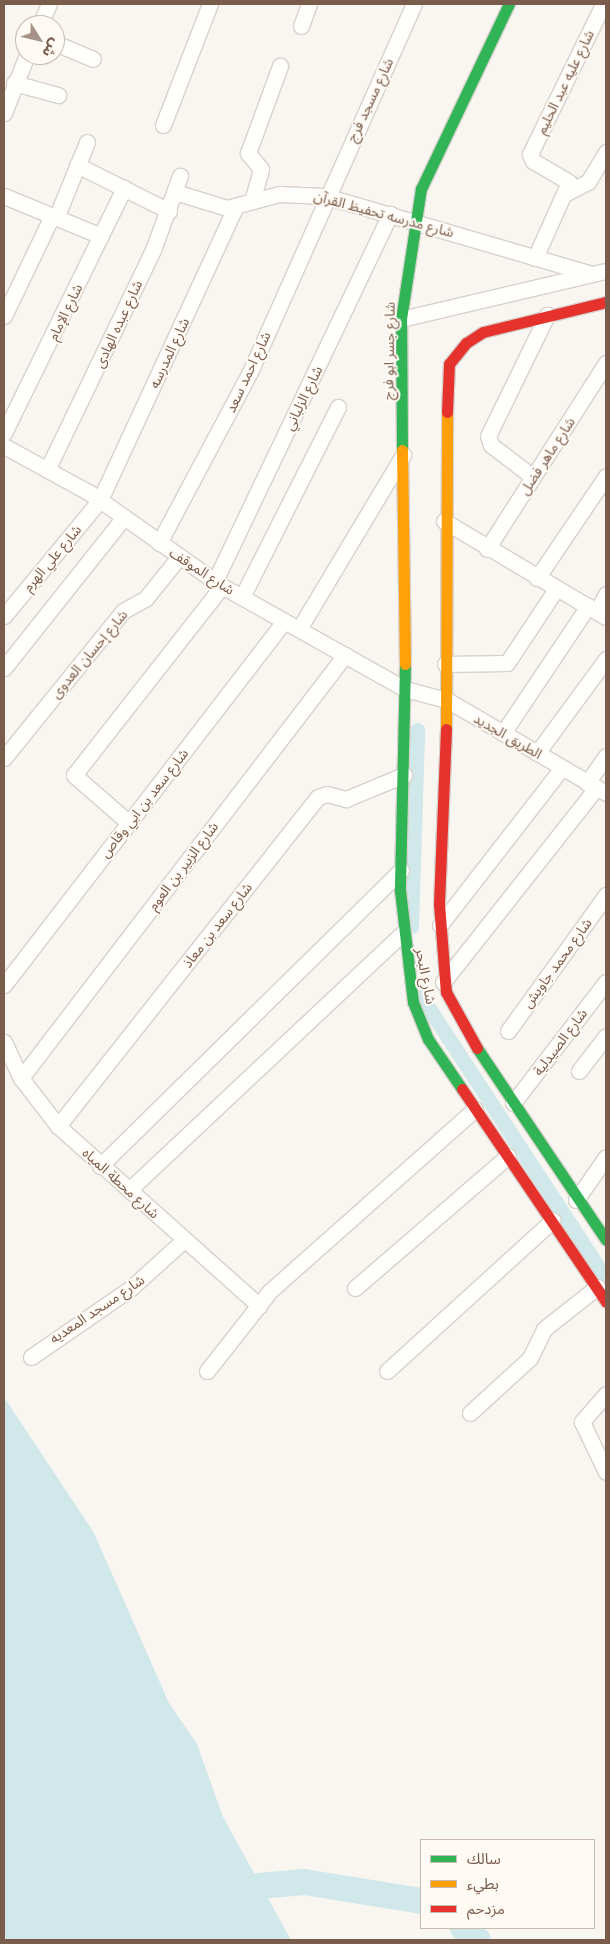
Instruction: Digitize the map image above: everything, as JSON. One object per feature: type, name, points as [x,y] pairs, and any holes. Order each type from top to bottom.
[{"type":"street","points":[[163,125],[210,4]]},
{"type":"street","points":[[301,26],[309,4]]},
{"type":"street","name":"شارع مسجد فرج","points":[[325,196],[414,4]]},
{"type":"street","name":"شارع جسر ابو فرج","points":[[405,690],[402,319],[415,221],[433,158],[509,4]]},
{"type":"street","name":"شارع عليه عبد الحليم","points":[[566,192],[568,178],[533,161],[532,150],[603,4]]},
{"type":"street","points":[[65,47],[93,59]]},
{"type":"street","points":[[4,114],[22,65]]},
{"type":"street","points":[[252,201],[261,168],[248,152],[280,66]]},
{"type":"street","points":[[14,83],[58,95]]},
{"type":"street","points":[[4,316],[54,217],[87,142]]},
{"type":"street","points":[[535,258],[566,192],[588,182],[606,152]]},
{"type":"street","points":[[78,165],[169,211]]},
{"type":"street","name":"شارع عبده الهادى","points":[[48,468],[169,211],[180,176]]},
{"type":"street","name":"شارع الإمام","points":[[4,433],[124,188]]},
{"type":"street","name":"شارع مدرسه تحفيظ القرآن","points":[[175,192],[218,207],[236,206],[294,193],[325,196],[591,274]]},
{"type":"street","points":[[4,196],[101,236]]},
{"type":"street","name":"شارع احمد سعد","points":[[159,543],[250,372],[325,196]]},
{"type":"street","name":"شارع المدرسه","points":[[100,500],[236,206]]},
{"type":"street","name":"شارع الزلباني","points":[[128,823],[74,775],[219,583],[390,214]]},
{"type":"street","points":[[402,319],[606,271]]},
{"type":"street","points":[[606,302],[483,332],[466,343],[449,364],[444,521],[447,700],[440,924],[443,982],[480,1056],[514,1103],[576,1200],[606,1240]]},
{"type":"street","points":[[533,477],[491,445],[488,436],[547,315]]},
{"type":"street","name":"شارع ماهر فضل","points":[[487,549],[606,362]]},
{"type":"street","points":[[242,597],[338,407]]},
{"type":"street","name":"شارع الموقف","points":[[4,446],[48,468],[100,500],[179,557],[242,597],[405,690]]},
{"type":"street","points":[[298,629],[404,454]]},
{"type":"street","points":[[537,578],[606,476]]},
{"type":"street","name":"شارع علي الهرم","points":[[4,616],[100,500]]},
{"type":"street","points":[[4,668],[124,517]]},
{"type":"street","points":[[444,521],[487,549],[597,611]]},
{"type":"street","name":"شارع إحسان العدوى","points":[[4,758],[123,611],[146,598],[179,557]]},
{"type":"street","points":[[445,664],[507,663],[556,589]]},
{"type":"street","points":[[503,733],[597,611],[606,594]]},
{"type":"street","name":"شارع سعد بن ابي وقاص","points":[[4,985],[284,621]]},
{"type":"street","name":"شارع الزبير بن العوم","points":[[21,1078],[345,655]]},
{"type":"street","points":[[538,753],[606,659]]},
{"type":"street","name":"الطريق الجديد","points":[[405,690],[447,700],[597,788]]},
{"type":"street","name":"شارع البحر","points":[[405,690],[401,870],[403,933],[414,1002],[428,1039],[606,1302]]},
{"type":"street","points":[[443,982],[597,788],[606,756]]},
{"type":"street","points":[[440,924],[562,768]]},
{"type":"street","name":"شارع سعد بن معاذ","points":[[58,1126],[318,797],[327,794],[346,799],[404,775]]},
{"type":"street","points":[[100,1166],[401,870]]},
{"type":"street","name":"شارع محمد جاويش","points":[[508,1031],[606,895]]},
{"type":"street","points":[[129,1190],[403,933]]},
{"type":"street","name":"شارع الصيدلية","points":[[514,1103],[606,982]]},
{"type":"street","points":[[579,1071],[606,1036]]},
{"type":"street","name":"شارع محطة المياه","points":[[4,1042],[21,1078],[58,1126],[100,1166],[259,1306]]},
{"type":"street","points":[[207,1371],[259,1306],[475,1109]]},
{"type":"street","points":[[355,1288],[508,1156]]},
{"type":"street","points":[[576,1200],[606,1157]]},
{"type":"street","points":[[387,1370],[552,1220]]},
{"type":"street","name":"شارع مسجد المعديه","points":[[30,1357],[131,1288],[184,1240]]},
{"type":"street","points":[[470,1413],[530,1358],[544,1328],[597,1288]]},
{"type":"street","points":[[606,1394],[582,1422],[606,1472]]},
{"type":"water","points":[[4,1397],[94,1533],[169,1703],[197,1744],[223,1817],[291,1940],[4,1940]]},
{"type":"waterway","points":[[411,926],[417,730]]},
{"type":"waterway","points":[[411,981],[606,1279]]},
{"type":"waterway","points":[[259,1886],[304,1882],[420,1901]]},
{"type":"waterway","points":[[464,1929],[478,1940]]},
{"type":"traffic: fast","points":[[402,450],[401,319],[421,189],[509,4]]},
{"type":"traffic: fast","points":[[405,664],[400,890],[413,1002],[428,1039],[462,1089]]},
{"type":"traffic: fast","points":[[477,1048],[606,1240]]},
{"type":"traffic: slow","points":[[446,729],[447,412]]},
{"type":"traffic: slow","points":[[402,450],[405,664]]},
{"type":"traffic: jam","points":[[447,412],[449,364],[466,343],[483,332],[606,302]]},
{"type":"traffic: jam","points":[[446,729],[439,904],[446,992],[477,1048]]},
{"type":"traffic: jam","points":[[462,1089],[606,1302]]}]
